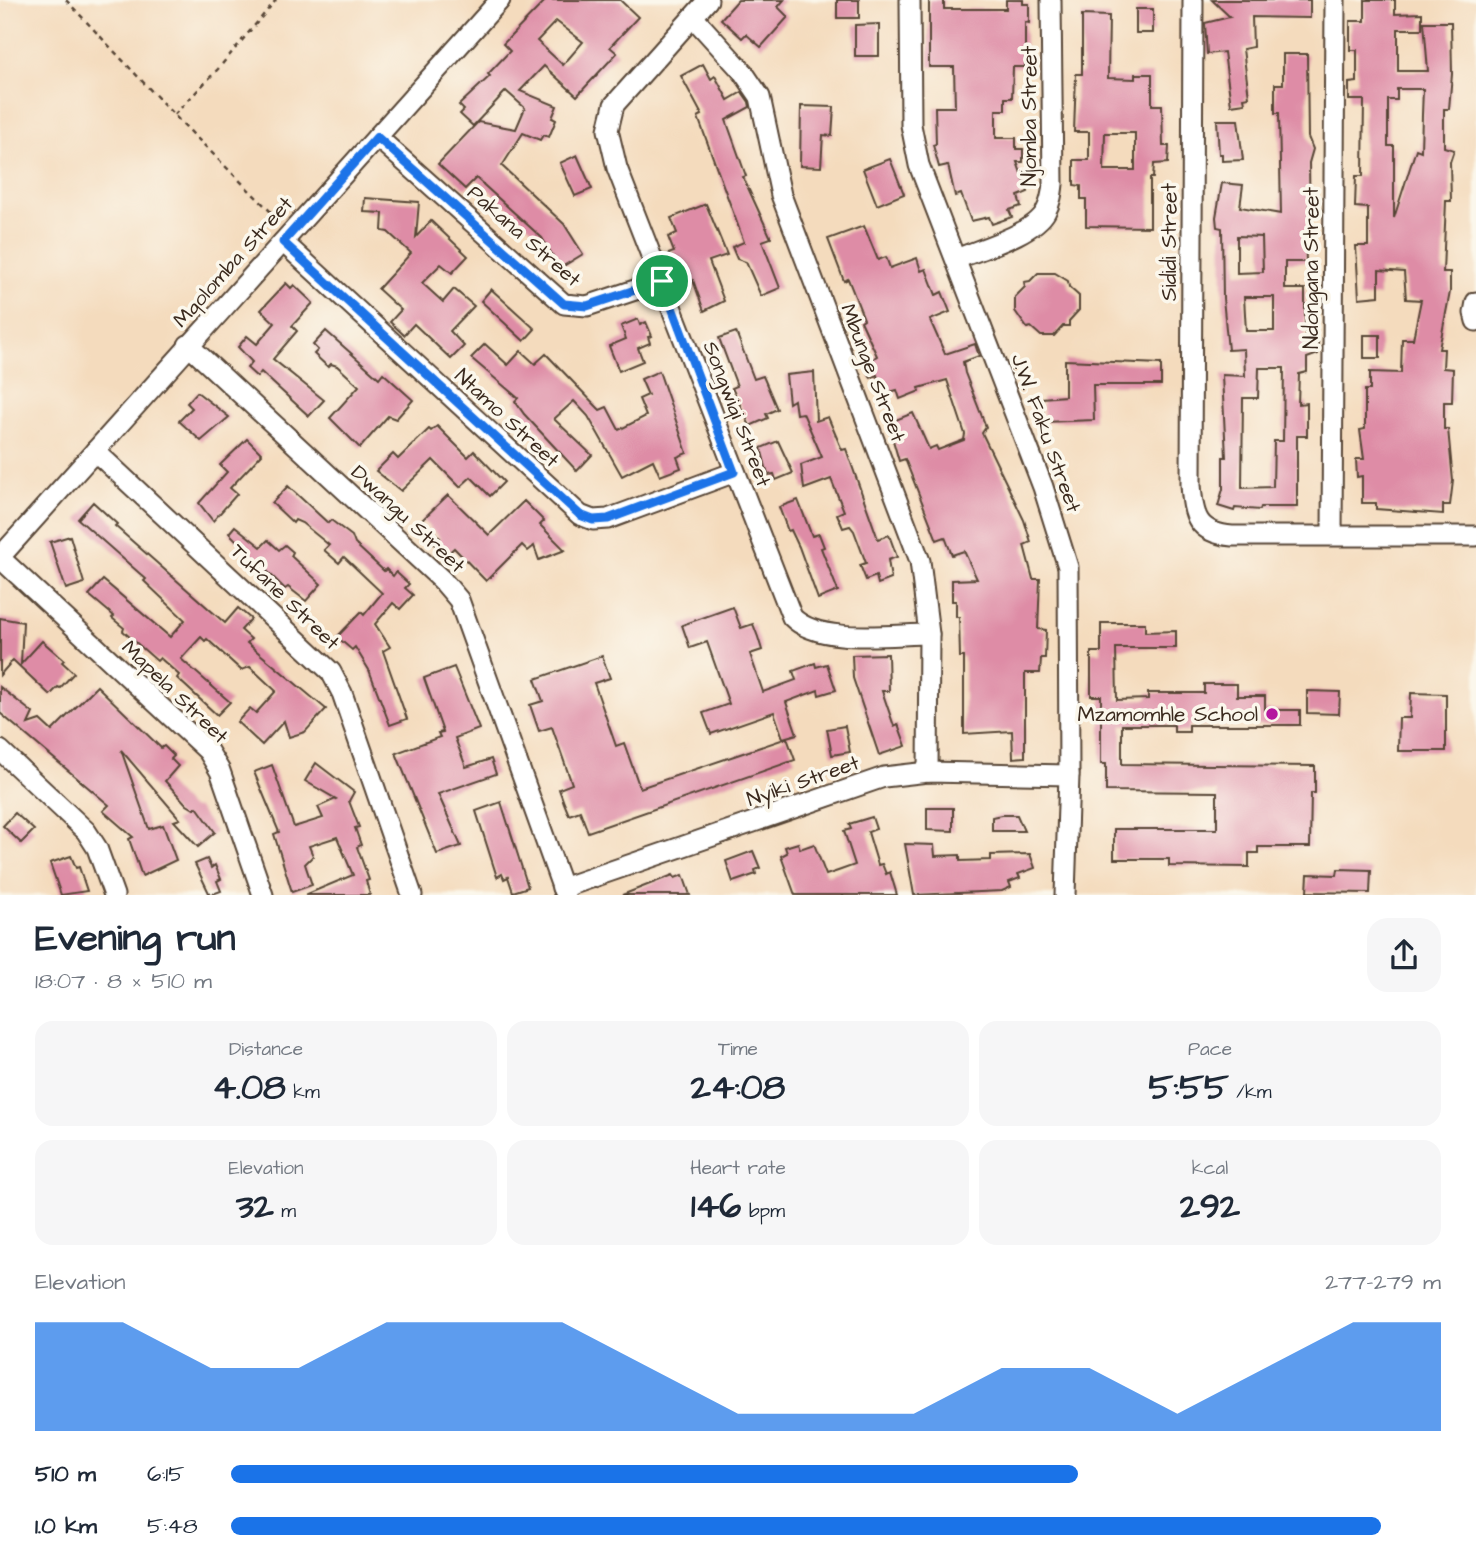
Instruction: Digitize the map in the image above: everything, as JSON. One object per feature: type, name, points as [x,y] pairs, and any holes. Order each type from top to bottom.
[{"type":"street","name":"Mqolomba Street","points":[[0,557],[500,0]]},
{"type":"street","name":"Songwiqi Street","points":[[708,0],[614,105],[608,122],[617,167],[789,611],[799,625],[817,633],[929,634]]},
{"type":"street","name":"J.W. Faku Street","points":[[910,0],[911,97],[915,148],[1064,548],[1070,591],[1065,895]]},
{"type":"street","name":"Njomba Street","points":[[956,259],[1035,223],[1046,212],[1051,201],[1051,0]]},
{"type":"street","name":"Sididi Street","points":[[1193,0],[1191,484],[1192,499],[1200,522],[1217,534],[1476,536]]},
{"type":"street","name":"Ndongana Street","points":[[1332,536],[1335,0]]},
{"type":"street","name":"Mbunge Street","points":[[693,17],[743,72],[760,97],[781,195],[920,561],[929,634],[928,772]]},
{"type":"street","name":"Pakana Street","points":[[377,137],[564,304],[587,306],[662,281]]},
{"type":"street","name":"Ntamo Street","points":[[287,237],[580,515],[593,520],[608,519],[734,472]]},
{"type":"street","points":[[1476,302],[1476,321]]},
{"type":"street","name":"Dwangu Street","points":[[188,345],[442,580],[459,600],[564,892]]},
{"type":"street","name":"Tufane Street","points":[[95,451],[331,672],[342,693],[412,895]]},
{"type":"street","name":"Mapela Street","points":[[0,557],[208,751],[220,771],[263,895]]},
{"type":"street","points":[[0,750],[86,831],[97,848],[114,895]]},
{"type":"street","name":"Nyiki Street","points":[[564,892],[884,777],[928,772],[1069,775]]},
{"type":"path","points":[[66,0],[287,237]]},
{"type":"path","points":[[174,115],[218,69],[276,0]]},
{"type":"building","points":[[546,0],[620,0],[638,17],[610,47],[617,53],[577,96],[544,66],[520,91],[557,106],[552,118],[556,120],[549,137],[543,135],[540,140],[523,133],[502,166],[564,224],[583,254],[560,268],[542,238],[476,178],[465,189],[438,164],[478,122],[516,129],[525,108],[506,91],[473,126],[460,114],[464,110],[459,105],[490,76],[488,74],[510,51],[503,44]],"holes":[[[556,21],[583,42],[563,65],[537,41]]]},
{"type":"building","points":[[738,0],[784,0],[778,7],[788,17],[761,47],[746,34],[742,38],[721,19]]},
{"type":"building","points":[[837,0],[859,0],[859,18],[837,18]]},
{"type":"building","points":[[929,0],[944,0],[944,9],[1006,9],[1006,0],[1023,0],[1023,4],[1029,4],[1029,23],[1025,22],[1025,67],[1013,67],[1012,98],[1005,98],[1005,110],[996,110],[996,138],[1016,138],[1016,149],[1023,149],[1023,162],[1017,162],[1028,192],[1018,196],[1021,206],[1009,210],[1012,217],[992,224],[989,217],[971,221],[961,194],[955,196],[948,165],[939,167],[933,145],[936,144],[935,107],[955,107],[954,67],[929,67]]},
{"type":"building","points":[[1212,0],[1310,0],[1310,18],[1252,17],[1253,47],[1243,49],[1249,97],[1244,98],[1245,103],[1231,105],[1224,52],[1207,54],[1205,23],[1230,17]]},
{"type":"building","points":[[1365,0],[1395,0],[1395,14],[1422,13],[1422,29],[1398,29],[1398,71],[1428,71],[1424,22],[1451,22],[1452,74],[1449,109],[1444,109],[1444,147],[1454,150],[1450,162],[1451,201],[1446,201],[1443,272],[1450,272],[1450,292],[1439,349],[1444,349],[1443,368],[1453,369],[1452,402],[1444,402],[1444,429],[1448,429],[1453,481],[1450,505],[1443,505],[1443,514],[1376,509],[1376,503],[1362,503],[1362,476],[1357,477],[1356,459],[1364,459],[1360,430],[1365,429],[1365,390],[1370,390],[1370,372],[1401,373],[1402,339],[1413,339],[1421,300],[1406,299],[1404,272],[1379,270],[1379,296],[1359,298],[1356,246],[1368,246],[1368,208],[1355,207],[1356,176],[1363,176],[1364,100],[1349,100],[1349,83],[1357,82],[1357,50],[1350,50],[1350,21],[1365,21]],"holes":[[[1397,89],[1423,89],[1421,151],[1416,149],[1394,218],[1394,146],[1388,146],[1388,100],[1397,100]]]},
{"type":"building","points":[[1136,9],[1153,9],[1153,33],[1136,33]]},
{"type":"building","points":[[1082,15],[1109,16],[1108,78],[1135,79],[1135,74],[1152,74],[1152,105],[1162,105],[1163,146],[1169,146],[1168,163],[1154,164],[1153,178],[1150,178],[1150,227],[1086,226],[1086,199],[1081,199],[1081,186],[1074,185],[1074,160],[1089,160],[1089,132],[1074,132],[1076,74],[1082,74]],"holes":[[[1105,133],[1135,133],[1135,170],[1104,170]]]},
{"type":"building","points":[[879,24],[879,56],[855,56],[855,25]]},
{"type":"building","points":[[1283,54],[1307,54],[1308,137],[1313,149],[1309,163],[1310,233],[1305,233],[1306,262],[1285,262],[1285,289],[1305,289],[1305,340],[1318,339],[1318,354],[1307,358],[1307,372],[1299,374],[1298,404],[1307,403],[1307,436],[1297,436],[1297,507],[1261,507],[1260,510],[1235,508],[1234,511],[1218,506],[1223,489],[1223,457],[1226,457],[1222,375],[1245,376],[1244,349],[1228,350],[1223,298],[1222,228],[1217,227],[1216,217],[1222,183],[1243,185],[1240,207],[1281,214],[1279,113],[1275,113],[1275,84],[1283,84]],"holes":[[[1237,236],[1262,237],[1263,272],[1237,273]],[[1244,297],[1274,297],[1274,331],[1246,331]],[[1259,368],[1284,368],[1283,441],[1274,441],[1273,487],[1242,488],[1243,398],[1258,398]]]},
{"type":"building","points":[[703,64],[711,79],[715,76],[728,100],[742,92],[749,102],[750,107],[726,120],[746,176],[743,177],[771,238],[762,241],[780,288],[761,296],[746,262],[737,259],[732,247],[744,242],[698,117],[702,115],[681,76]]},
{"type":"building","points":[[801,106],[834,107],[832,136],[823,135],[821,167],[800,166]]},
{"type":"building","points":[[1217,120],[1238,120],[1243,160],[1222,161],[1222,154],[1219,154]]},
{"type":"building","points":[[577,155],[592,189],[575,196],[560,163]]},
{"type":"building","points":[[890,159],[904,194],[877,205],[863,169]]},
{"type":"building","points":[[365,198],[419,202],[416,237],[431,221],[468,256],[452,273],[441,264],[422,283],[443,302],[454,289],[474,306],[450,331],[464,346],[451,359],[414,324],[404,335],[390,322],[401,310],[378,289],[411,253],[388,232],[382,231],[383,213],[364,212]]},
{"type":"building","points":[[706,204],[727,255],[709,261],[724,301],[704,311],[693,280],[681,285],[668,254],[674,252],[668,237],[677,233],[671,218]]},
{"type":"building","points":[[864,226],[878,260],[886,257],[890,268],[917,258],[921,271],[926,269],[936,295],[942,292],[950,312],[930,320],[945,354],[975,344],[979,356],[963,362],[965,373],[986,427],[982,433],[1024,520],[1031,542],[1024,545],[1033,579],[1040,579],[1038,629],[1046,630],[1045,658],[1041,658],[1040,673],[1025,673],[1025,757],[1013,758],[1012,731],[964,734],[964,657],[960,657],[959,617],[956,617],[956,601],[952,601],[952,580],[977,579],[964,551],[952,555],[945,537],[937,540],[905,459],[899,461],[888,423],[913,413],[929,449],[936,446],[938,450],[964,440],[965,434],[947,380],[919,388],[920,391],[900,399],[897,390],[882,394],[877,375],[871,378],[865,364],[877,356],[861,321],[864,319],[848,279],[844,281],[828,239]]},
{"type":"building","points":[[1038,273],[1055,273],[1068,281],[1069,287],[1079,296],[1079,310],[1069,321],[1069,326],[1063,326],[1054,336],[1041,336],[1031,327],[1027,328],[1015,311],[1015,297],[1025,287],[1024,282],[1030,281]]},
{"type":"building","points":[[286,283],[291,288],[294,285],[313,303],[292,326],[297,331],[273,359],[324,400],[309,416],[261,372],[257,377],[247,368],[252,362],[238,347],[247,336],[257,344],[275,323],[261,310]]},
{"type":"building","points":[[491,289],[535,329],[524,341],[481,301]]},
{"type":"building","points":[[638,319],[640,325],[646,322],[652,336],[648,337],[650,343],[638,348],[643,361],[619,371],[609,346],[626,339],[621,326]]},
{"type":"building","points":[[326,331],[379,378],[383,373],[413,400],[396,419],[388,416],[360,448],[330,418],[359,386],[337,366],[331,364],[328,367],[314,354],[318,350],[313,345]]},
{"type":"building","points":[[736,332],[754,379],[763,376],[777,409],[766,414],[768,418],[750,426],[732,388],[737,386],[719,338]]},
{"type":"building","points":[[1364,335],[1380,335],[1380,358],[1364,358]]},
{"type":"building","points":[[485,344],[508,365],[521,351],[535,364],[546,354],[600,410],[607,407],[619,430],[646,416],[639,399],[648,395],[641,379],[659,371],[687,453],[677,457],[681,468],[660,476],[653,460],[622,476],[588,416],[574,401],[554,419],[592,455],[577,471],[524,414],[515,401],[518,398],[471,358]]},
{"type":"building","points":[[1065,360],[1161,364],[1161,385],[1093,385],[1094,420],[1044,422],[1042,398],[1065,396]]},
{"type":"building","points":[[814,372],[816,421],[828,417],[842,450],[846,449],[878,539],[889,535],[897,557],[888,560],[891,579],[878,584],[876,576],[866,580],[860,565],[866,563],[854,531],[850,526],[843,528],[837,514],[844,511],[831,479],[804,489],[801,465],[822,457],[803,413],[796,414],[794,400],[789,403],[786,375]]},
{"type":"building","points":[[197,392],[229,417],[201,441],[179,421],[192,408],[187,403]]},
{"type":"building","points":[[437,426],[468,457],[474,451],[504,482],[490,496],[471,477],[460,487],[433,460],[401,491],[376,471],[393,454],[398,459],[429,429],[431,431]]},
{"type":"building","points":[[247,439],[262,454],[230,488],[237,494],[213,521],[199,503],[227,472],[220,465]]},
{"type":"building","points":[[778,441],[793,473],[776,480],[774,474],[768,475],[761,448]]},
{"type":"building","points":[[288,486],[328,523],[331,520],[352,536],[355,544],[384,571],[386,569],[393,576],[396,572],[409,584],[405,588],[413,595],[400,609],[393,603],[375,624],[390,647],[383,651],[407,719],[390,725],[369,670],[355,647],[352,650],[337,637],[361,612],[364,615],[382,593],[344,557],[339,563],[324,550],[329,545],[302,523],[295,520],[293,523],[272,503]]},
{"type":"building","points":[[448,495],[489,535],[524,501],[544,521],[540,525],[565,550],[539,560],[534,546],[528,551],[522,545],[486,581],[454,548],[445,556],[434,544],[440,538],[422,520]]},
{"type":"building","points":[[798,500],[812,536],[819,534],[824,547],[821,548],[838,591],[818,599],[799,547],[791,530],[788,531],[779,507]]},
{"type":"building","points":[[93,502],[117,524],[115,526],[225,623],[238,608],[251,619],[241,630],[251,639],[247,643],[326,709],[305,732],[289,737],[284,721],[262,745],[237,722],[250,708],[256,713],[276,691],[250,667],[241,670],[207,639],[205,641],[201,637],[181,659],[230,702],[217,715],[177,678],[179,675],[160,658],[157,661],[123,631],[124,628],[112,618],[114,616],[89,595],[103,580],[170,637],[185,620],[144,581],[146,579],[78,519]]},
{"type":"building","points":[[235,526],[261,547],[268,540],[279,550],[285,545],[293,552],[291,556],[321,584],[306,601],[288,587],[285,589],[229,533]]},
{"type":"building","points":[[70,536],[84,583],[66,589],[50,542]]},
{"type":"building","points":[[733,607],[741,628],[753,624],[758,637],[762,650],[750,654],[763,692],[796,680],[793,671],[815,663],[816,667],[827,664],[836,690],[819,695],[818,690],[786,702],[797,734],[783,738],[774,712],[711,734],[703,713],[729,704],[707,642],[690,648],[682,625]]},
{"type":"building","points":[[0,618],[23,622],[21,664],[42,641],[64,660],[62,662],[74,673],[50,695],[13,660],[0,675]]},
{"type":"building","points":[[1101,623],[1145,623],[1145,632],[1176,631],[1176,648],[1116,648],[1117,700],[1148,699],[1148,693],[1204,693],[1204,684],[1237,684],[1237,696],[1265,696],[1265,710],[1300,710],[1300,725],[1189,725],[1189,732],[1174,732],[1174,725],[1122,725],[1122,764],[1315,766],[1315,793],[1311,793],[1310,847],[1258,847],[1258,853],[1249,853],[1249,867],[1169,866],[1169,859],[1114,859],[1114,829],[1217,829],[1217,792],[1106,791],[1106,764],[1101,764],[1101,696],[1091,696],[1091,652],[1101,652]]},
{"type":"building","points":[[888,654],[889,691],[882,691],[894,726],[898,724],[906,746],[879,755],[853,678],[852,655]]},
{"type":"building","points":[[602,656],[610,678],[594,683],[616,746],[624,743],[640,788],[787,738],[795,760],[588,832],[580,811],[569,815],[559,789],[572,784],[552,727],[539,731],[530,705],[543,701],[535,679]]},
{"type":"building","points":[[454,667],[479,729],[455,738],[466,767],[491,759],[496,774],[438,794],[461,846],[437,854],[396,753],[440,737],[438,733],[443,732],[424,678]]},
{"type":"building","points":[[97,686],[161,748],[164,746],[174,756],[171,759],[178,766],[165,781],[187,805],[194,809],[197,807],[215,832],[198,847],[174,821],[180,819],[121,750],[149,829],[163,825],[176,860],[142,876],[129,839],[133,837],[103,811],[109,805],[0,713],[0,687],[33,713],[28,724],[40,720],[52,731]]},
{"type":"building","points":[[1307,691],[1340,692],[1339,714],[1307,713]]},
{"type":"building","points":[[1411,693],[1446,694],[1446,751],[1398,751],[1399,718],[1410,718]]},
{"type":"building","points":[[845,726],[850,752],[832,755],[827,729]]},
{"type":"building","points":[[316,763],[354,792],[349,801],[359,827],[355,828],[361,845],[357,847],[369,880],[366,881],[370,895],[305,895],[353,875],[337,837],[309,846],[313,856],[305,864],[312,885],[292,892],[274,834],[279,832],[254,772],[272,765],[294,827],[323,818],[318,807],[336,799],[305,781]]},
{"type":"building","points":[[501,802],[528,887],[513,892],[508,877],[504,879],[502,874],[497,877],[476,811]]},
{"type":"building","points":[[927,808],[953,808],[953,831],[927,830]]},
{"type":"building","points":[[15,813],[34,830],[21,843],[3,826]]},
{"type":"building","points":[[1017,815],[1024,831],[992,831],[992,817]]},
{"type":"building","points":[[872,817],[876,829],[868,832],[878,865],[882,864],[886,874],[890,872],[897,895],[795,895],[781,856],[787,853],[785,847],[798,843],[800,849],[814,844],[826,875],[838,871],[855,865],[844,831],[851,829],[849,824]]},
{"type":"building","points":[[905,844],[934,845],[935,856],[960,855],[960,861],[991,860],[991,855],[1030,854],[1035,868],[1018,874],[1020,878],[1009,882],[1011,887],[1002,891],[914,895]]},
{"type":"building","points":[[753,851],[760,868],[755,870],[756,874],[733,882],[726,861]]},
{"type":"building","points":[[71,856],[76,868],[79,867],[87,891],[61,895],[50,863]]},
{"type":"building","points":[[207,859],[211,868],[215,865],[221,879],[217,881],[221,891],[210,895],[195,864]]},
{"type":"building","points":[[1338,869],[1371,870],[1370,893],[1307,892],[1308,874],[1337,875]]},
{"type":"building","points":[[673,875],[675,878],[683,875],[690,895],[622,895]]},
{"type":"place","name":"Mzamomhle School","points":[[1272,714]]},
{"type":"route","points":[[377,137],[540,286],[564,304],[587,306],[662,281],[734,472],[624,514],[593,520],[567,506],[283,242],[377,137]]}]
